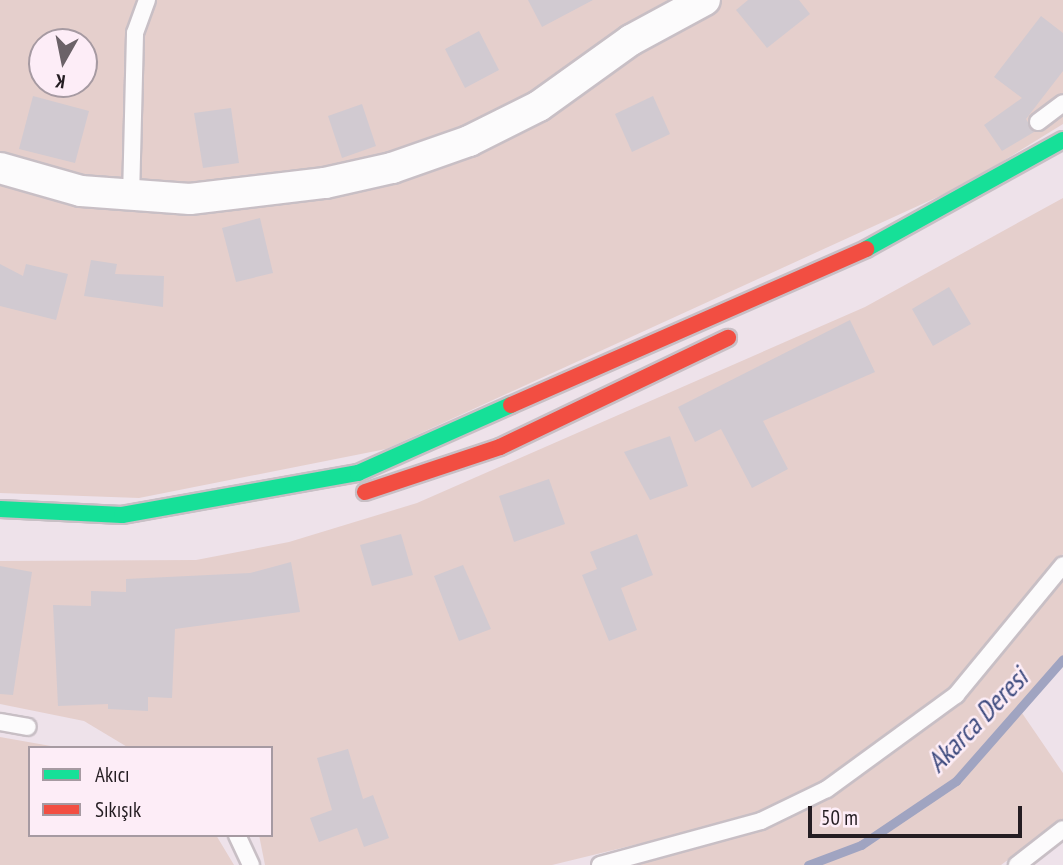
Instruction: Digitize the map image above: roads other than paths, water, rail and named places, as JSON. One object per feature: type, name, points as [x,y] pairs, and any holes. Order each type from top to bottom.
[{"type":"main road","points":[[0,509],[122,515],[358,472],[913,228],[1063,140]]},
{"type":"main road","points":[[345,498],[500,447],[750,328]]},
{"type":"street","points":[[0,168],[131,198],[190,199],[325,183],[469,142],[538,106],[631,40],[705,0]]},
{"type":"lane","points":[[131,198],[135,33],[146,0]]},
{"type":"lane","points":[[1038,122],[1063,103]]},
{"type":"lane","points":[[600,865],[761,821],[827,789],[956,695],[1063,565]]},
{"type":"lane","points":[[0,722],[28,727]]},
{"type":"lane","points":[[1017,865],[1063,829]]},
{"type":"lane","points":[[238,837],[251,865]]},
{"type":"waterway","name":"Akarca Deresi","points":[[808,865],[861,845],[956,781],[1063,659]]}]
